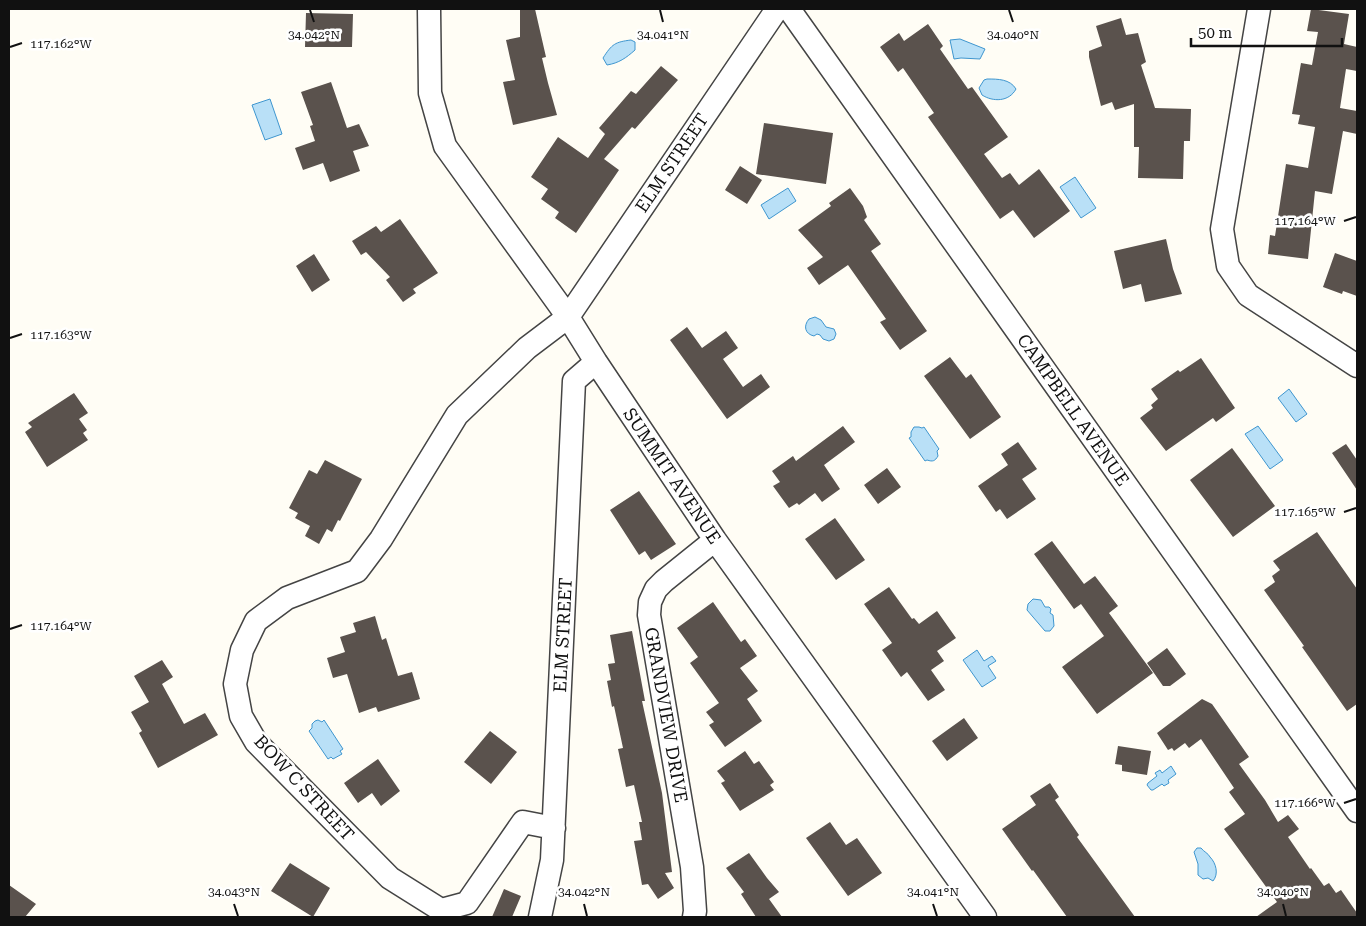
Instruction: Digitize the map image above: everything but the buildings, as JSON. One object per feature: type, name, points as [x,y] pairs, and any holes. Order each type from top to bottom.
[{"type":"street","name":"SUMMIT AVENUE","points":[[429,9],[430,93],[444,146],[568,317],[715,540],[985,917]]},
{"type":"street","name":"ELM STREET","points":[[568,317],[777,9]]},
{"type":"street","name":"CAMPBELL AVENUE","points":[[789,9],[1357,811]]},
{"type":"street","points":[[1259,9],[1222,229],[1228,266],[1248,295],[1357,366]]},
{"type":"street","name":"BOW C STREET","points":[[554,828],[523,822],[467,903],[441,910],[390,878],[256,742],[241,716],[234,684],[242,650],[256,621],[286,598],[357,571],[381,539],[457,415],[527,348],[568,317]]},
{"type":"street","name":"ELM STREET","points":[[540,917],[552,860],[574,381],[596,362]]},
{"type":"street","name":"GRANDVIEW DRIVE","points":[[694,917],[692,867],[649,615],[650,602],[656,590],[664,581],[715,540]]},
{"type":"water","points":[[960,39],[985,49],[980,59],[954,59],[950,40]]},
{"type":"water","points":[[631,40],[635,42],[635,50],[622,60],[607,65],[603,58],[609,50],[617,43]]},
{"type":"water","points":[[984,80],[1007,81],[1016,89],[1009,96],[1001,100],[991,99],[982,95],[979,88]]},
{"type":"water","points":[[270,99],[282,134],[265,140],[252,105]]},
{"type":"water","points":[[1075,177],[1096,208],[1081,218],[1060,187]]},
{"type":"water","points":[[788,188],[796,201],[769,219],[761,205]]},
{"type":"water","points":[[815,317],[821,320],[826,327],[834,329],[836,334],[834,339],[829,341],[823,339],[820,335],[814,336],[807,332],[807,322]]},
{"type":"water","points":[[1289,389],[1307,414],[1296,422],[1278,398]]},
{"type":"water","points":[[1258,426],[1283,460],[1270,469],[1245,434]]},
{"type":"water","points":[[914,427],[924,427],[939,449],[935,460],[925,461],[909,438]]},
{"type":"water","points":[[1033,599],[1041,600],[1045,607],[1051,609],[1050,613],[1053,615],[1054,626],[1050,631],[1045,631],[1027,610],[1028,604]]},
{"type":"water","points":[[977,650],[984,661],[992,656],[996,661],[988,666],[996,678],[982,687],[963,660]]},
{"type":"water","points":[[318,720],[322,722],[324,720],[343,749],[340,751],[342,754],[333,759],[331,757],[328,759],[309,731],[312,728],[312,724]]},
{"type":"water","points":[[1171,766],[1176,774],[1168,780],[1169,783],[1164,786],[1162,784],[1151,790],[1147,785],[1157,776],[1155,773],[1160,770],[1162,773]]},
{"type":"water","points":[[1197,848],[1201,848],[1214,862],[1216,872],[1213,881],[1208,878],[1203,879],[1198,875],[1198,864],[1194,852]]}]
